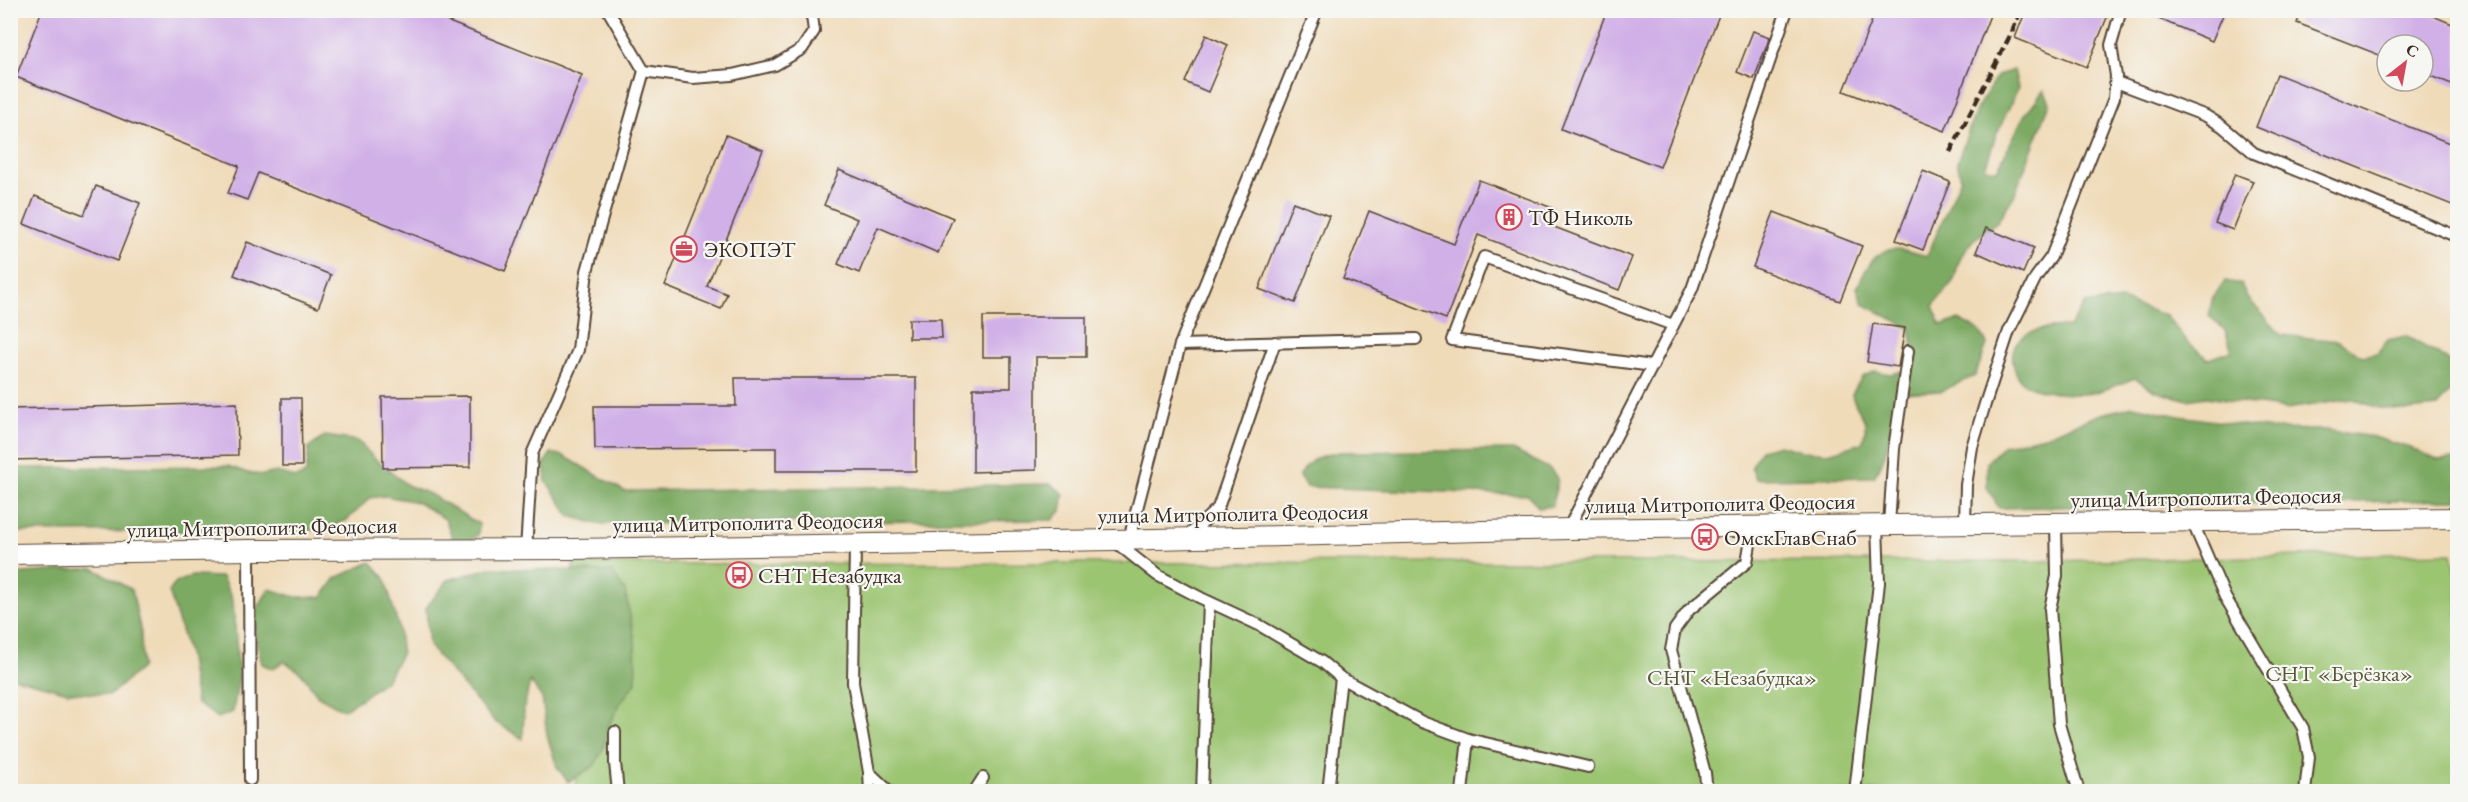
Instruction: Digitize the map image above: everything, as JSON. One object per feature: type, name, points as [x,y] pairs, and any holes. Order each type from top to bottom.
[{"type":"street","name":"улица Митрополита Феодосия","points":[[10,554],[249,550],[526,550],[1122,540],[1568,529],[2457,518]]},
{"type":"lane","points":[[526,550],[532,454],[578,350],[587,271],[644,71],[608,10]]},
{"type":"lane","points":[[644,71],[693,78],[732,75],[775,65],[802,49],[814,31],[812,16],[806,10]]},
{"type":"lane","points":[[1317,10],[1180,345],[1122,540],[1156,575],[1259,625],[1322,662],[1341,678],[1422,722],[1468,739],[1588,767]]},
{"type":"lane","points":[[1568,529],[1692,289],[1787,10]]},
{"type":"lane","points":[[1965,524],[1966,485],[1972,447],[2009,331],[2036,277],[2051,257],[2114,98],[2116,82],[2111,45],[2121,10]]},
{"type":"lane","points":[[2116,82],[2206,116],[2222,126],[2254,153],[2457,237]]},
{"type":"lane","points":[[1653,366],[1452,340],[1484,257],[1674,326]]},
{"type":"lane","points":[[1180,345],[1416,339]]},
{"type":"lane","points":[[1186,538],[1218,508],[1275,342]]},
{"type":"lane","points":[[1855,792],[1879,583],[1883,525],[1908,351]]},
{"type":"lane","points":[[2192,521],[2225,597],[2303,728],[2309,757],[2305,792]]},
{"type":"lane","points":[[2056,523],[2057,576],[2050,609],[2059,724],[2079,792]]},
{"type":"lane","points":[[1707,792],[1705,773],[1671,650],[1675,629],[1689,610],[1747,562],[1753,527]]},
{"type":"lane","points":[[855,545],[853,683],[869,772],[870,792]]},
{"type":"lane","points":[[249,550],[250,780]]},
{"type":"lane","points":[[1202,792],[1209,602]]},
{"type":"lane","points":[[1328,792],[1341,678]]},
{"type":"lane","points":[[615,732],[618,792]]},
{"type":"lane","points":[[1462,792],[1468,739]]},
{"type":"lane","points":[[869,772],[890,792]]},
{"type":"lane","points":[[974,792],[983,778]]},
{"type":"green space","points":[[2014,70],[2018,88],[1995,138],[1985,168],[1997,170],[2024,116],[2044,90],[2050,103],[2014,196],[1997,222],[1972,241],[1959,261],[1954,280],[1933,306],[1941,325],[1959,320],[1979,330],[1987,344],[1975,376],[1941,391],[1902,393],[1883,460],[1874,477],[1756,479],[1751,466],[1761,450],[1779,445],[1801,451],[1828,453],[1862,443],[1865,421],[1852,394],[1862,377],[1875,371],[1890,374],[1904,371],[1915,359],[1910,328],[1863,304],[1857,288],[1872,261],[1883,252],[1899,249],[1927,256],[1961,178],[1957,162],[1977,108],[1998,75]]},
{"type":"green space","points":[[2225,281],[2241,284],[2247,297],[2281,335],[2339,341],[2362,356],[2377,353],[2388,340],[2406,336],[2448,360],[2457,362],[2457,392],[2450,392],[2437,407],[2409,410],[2379,408],[2352,399],[2286,409],[2206,397],[2188,400],[2157,392],[2135,378],[2092,393],[2053,392],[2027,385],[2016,373],[2013,352],[2016,343],[2022,337],[2039,330],[2069,327],[2085,304],[2122,300],[2166,316],[2187,341],[2208,359],[2232,351],[2225,330],[2209,316],[2213,296]]},
{"type":"green space","points":[[2133,406],[2179,416],[2271,429],[2325,430],[2374,437],[2410,448],[2438,460],[2457,459],[2457,500],[2348,502],[2334,509],[2297,508],[2270,503],[1999,508],[1987,487],[1987,462],[2004,445],[2045,436],[2098,415]]},
{"type":"green space","points":[[325,436],[358,441],[375,459],[407,485],[428,493],[479,524],[478,535],[469,542],[454,542],[445,519],[417,502],[385,496],[370,498],[347,520],[327,528],[303,531],[11,532],[10,468],[228,466],[248,473],[263,475],[277,472],[295,478],[306,474],[309,448]]},
{"type":"green space","points":[[1513,450],[1550,469],[1558,479],[1552,506],[1539,508],[1528,495],[1307,487],[1299,477],[1311,461],[1340,452]]},
{"type":"green space","points":[[551,453],[564,456],[624,491],[1051,484],[1064,494],[1061,511],[1053,520],[597,524],[570,516],[546,481],[544,464]]},
{"type":"green space","name":"СНТ «Незабудка»","points":[[2452,553],[2458,583],[2457,791],[576,791],[573,564],[2043,561]]},
{"type":"green space","points":[[371,562],[385,578],[398,625],[402,653],[387,679],[343,710],[318,696],[302,674],[284,661],[273,669],[262,664],[255,635],[256,611],[269,589],[296,597],[322,597],[336,578]]},
{"type":"green space","points":[[93,568],[132,590],[141,633],[142,667],[110,695],[68,692],[11,677],[11,574]]},
{"type":"green space","points":[[490,568],[612,572],[625,591],[635,640],[636,682],[621,702],[608,727],[603,749],[594,766],[568,782],[557,767],[547,735],[542,698],[530,681],[524,708],[523,739],[495,722],[429,646],[426,608],[448,580]]},
{"type":"green space","points":[[192,576],[222,577],[233,602],[239,677],[233,712],[218,718],[196,703],[188,653],[169,591],[177,582]]},
{"type":"building","points":[[42,10],[419,10],[582,75],[505,271],[258,173],[247,200],[228,193],[239,166],[16,77]]},
{"type":"building","points":[[1607,10],[1721,10],[1660,167],[1561,129]]},
{"type":"building","points":[[1876,10],[1992,10],[1945,131],[1844,91]]},
{"type":"building","points":[[2026,10],[2110,10],[2087,67],[2015,38]]},
{"type":"building","points":[[2137,10],[2225,10],[2212,41]]},
{"type":"building","points":[[2302,10],[2419,10],[2457,26],[2457,86],[2435,78],[2435,33],[2375,33],[2375,53],[2297,23]]},
{"type":"building","points":[[1753,31],[1770,37],[1754,79],[1737,72]]},
{"type":"building","points":[[1206,35],[1228,45],[1208,92],[1185,82]]},
{"type":"building","points":[[2277,74],[2457,146],[2457,207],[2256,127]]},
{"type":"building","points":[[726,135],[763,150],[707,286],[727,294],[721,309],[665,286]]},
{"type":"building","points":[[839,170],[953,218],[938,253],[878,227],[859,273],[838,264],[857,219],[824,205]]},
{"type":"building","points":[[1923,171],[1950,182],[1923,250],[1896,240]]},
{"type":"building","points":[[2235,174],[2253,181],[2233,230],[2215,223]]},
{"type":"building","points":[[1479,180],[1555,209],[1549,225],[1632,257],[1619,290],[1478,235],[1446,319],[1343,279],[1369,211],[1454,244]]},
{"type":"building","points":[[96,186],[140,203],[117,261],[24,224],[35,196],[84,215]]},
{"type":"building","points":[[1293,202],[1329,216],[1295,303],[1259,289]]},
{"type":"building","points":[[1774,212],[1862,246],[1840,301],[1753,267]]},
{"type":"building","points":[[1986,228],[2034,248],[2023,273],[1976,252]]},
{"type":"building","points":[[247,242],[331,275],[318,308],[234,275]]},
{"type":"building","points":[[983,317],[1086,317],[1086,357],[1036,357],[1036,470],[973,472],[973,388],[1011,388],[1011,357],[983,357]]},
{"type":"building","points":[[909,319],[941,319],[942,338],[909,338]]},
{"type":"building","points":[[1873,324],[1905,328],[1898,367],[1867,362]]},
{"type":"building","points":[[735,378],[916,378],[916,471],[776,471],[776,448],[595,449],[594,406],[736,406]]},
{"type":"building","points":[[470,396],[470,467],[383,468],[382,397]]},
{"type":"building","points":[[282,398],[301,398],[302,466],[282,466]]},
{"type":"building","points":[[237,403],[238,455],[10,460],[10,409]]},
{"type":"railway","points":[[1950,152],[2021,10]]},
{"type":"place","name":"ТФ Николь","points":[[1509,217]]},
{"type":"place","name":"ЭКОПЭТ","points":[[684,249]]},
{"type":"place","name":"ОмскГлавСнаб","points":[[1705,537]]},
{"type":"place","name":"СНТ Незабудка","points":[[739,575]]},
{"type":"park label","name":"СНТ «Берёзка»","points":[[2339,673]]}]
